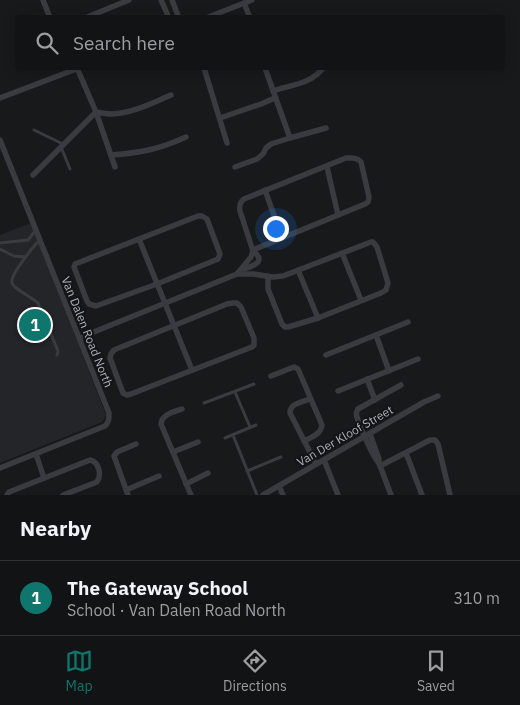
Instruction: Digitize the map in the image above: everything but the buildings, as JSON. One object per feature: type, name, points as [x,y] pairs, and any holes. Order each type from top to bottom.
[{"type":"street","points":[[43,0],[49,15]]},
{"type":"street","points":[[92,15],[130,0]]},
{"type":"street","points":[[161,0],[168,15]]},
{"type":"street","points":[[172,0],[178,15]]},
{"type":"street","points":[[214,15],[252,0]]},
{"type":"street","points":[[244,3],[249,15]]},
{"type":"street","points":[[0,98],[73,70]]},
{"type":"street","points":[[79,70],[115,167]]},
{"type":"street","points":[[205,70],[228,143]]},
{"type":"street","points":[[266,70],[290,138]]},
{"type":"street","points":[[273,91],[310,80],[322,70]]},
{"type":"street","points":[[96,112],[111,114],[125,112],[141,108],[171,95]]},
{"type":"street","points":[[220,118],[276,98]]},
{"type":"street","points":[[33,175],[96,112]]},
{"type":"street","points":[[235,167],[257,159],[270,144],[326,128]]},
{"type":"street","points":[[111,155],[133,154],[153,150],[186,137]]},
{"type":"street","name":"Van Dalen Road North","points":[[0,140],[109,414],[109,420],[105,426],[0,468]]},
{"type":"street","points":[[238,273],[251,257],[253,250],[240,211],[241,201],[346,158],[359,159],[369,197],[368,202],[253,250]]},
{"type":"street","points":[[327,166],[338,215]]},
{"type":"street","points":[[265,190],[282,238]]},
{"type":"street","points":[[198,216],[207,219],[220,254],[218,259],[157,284],[96,306],[89,304],[87,301],[74,267],[77,262],[198,216]]},
{"type":"street","points":[[138,239],[192,370]]},
{"type":"street","points":[[78,338],[238,273],[253,274],[268,276],[273,277],[284,276],[371,242],[377,246],[388,279],[388,287],[381,292],[318,318],[285,327],[282,324],[268,289],[268,276]]},
{"type":"street","points":[[342,253],[361,300]]},
{"type":"street","points":[[298,270],[318,318]]},
{"type":"street","points":[[237,303],[242,307],[254,342],[252,347],[131,394],[123,394],[110,358],[112,352],[174,326],[227,304],[237,303]]},
{"type":"street","points":[[326,355],[408,322]]},
{"type":"street","points":[[376,335],[388,371]]},
{"type":"street","points":[[338,391],[418,359]]},
{"type":"street","points":[[271,376],[298,369],[322,425],[319,433],[304,441]]},
{"type":"street","points":[[368,379],[375,400]]},
{"type":"street","points":[[391,495],[380,464],[375,460],[372,446],[356,413],[358,409],[401,385]]},
{"type":"street","name":"Van Der Kloof Street","points":[[263,495],[424,402],[438,396]]},
{"type":"street","points":[[310,399],[293,406],[290,409],[290,413],[316,464]]},
{"type":"street","points":[[182,409],[164,416],[161,424],[191,495]]},
{"type":"street","points":[[380,464],[430,440],[437,442],[450,495]]},
{"type":"street","points":[[173,452],[198,442]]},
{"type":"street","points":[[136,444],[117,452],[114,456],[127,492],[159,476]]},
{"type":"street","points":[[406,453],[422,495]]},
{"type":"street","points":[[36,454],[44,478]]},
{"type":"street","points":[[7,495],[9,492],[90,460],[94,461],[100,475],[97,482],[63,495]]},
{"type":"street","points":[[324,460],[338,495]]},
{"type":"street","points":[[186,484],[208,473]]},
{"type":"street","points":[[279,486],[283,495]]},
{"type":"lane","points":[[34,130],[62,146],[70,169]]},
{"type":"lane","points":[[0,243],[28,240],[36,230]]},
{"type":"lane","points":[[40,240],[32,246],[14,275],[12,282],[14,286],[38,303],[58,351],[57,355]]},
{"type":"lane","points":[[0,249],[14,256],[26,257]]},
{"type":"lane","points":[[204,403],[254,384]]},
{"type":"lane","points":[[235,392],[250,427]]},
{"type":"lane","points":[[225,438],[256,425]]},
{"type":"lane","points":[[234,434],[257,495]]},
{"type":"lane","points":[[247,470],[280,457]]},
{"type":"shaded area","points":[[31,223],[106,415],[102,422],[0,463],[0,235]]},
{"type":"place","name":"The Gateway School","points":[[35,325]]}]
